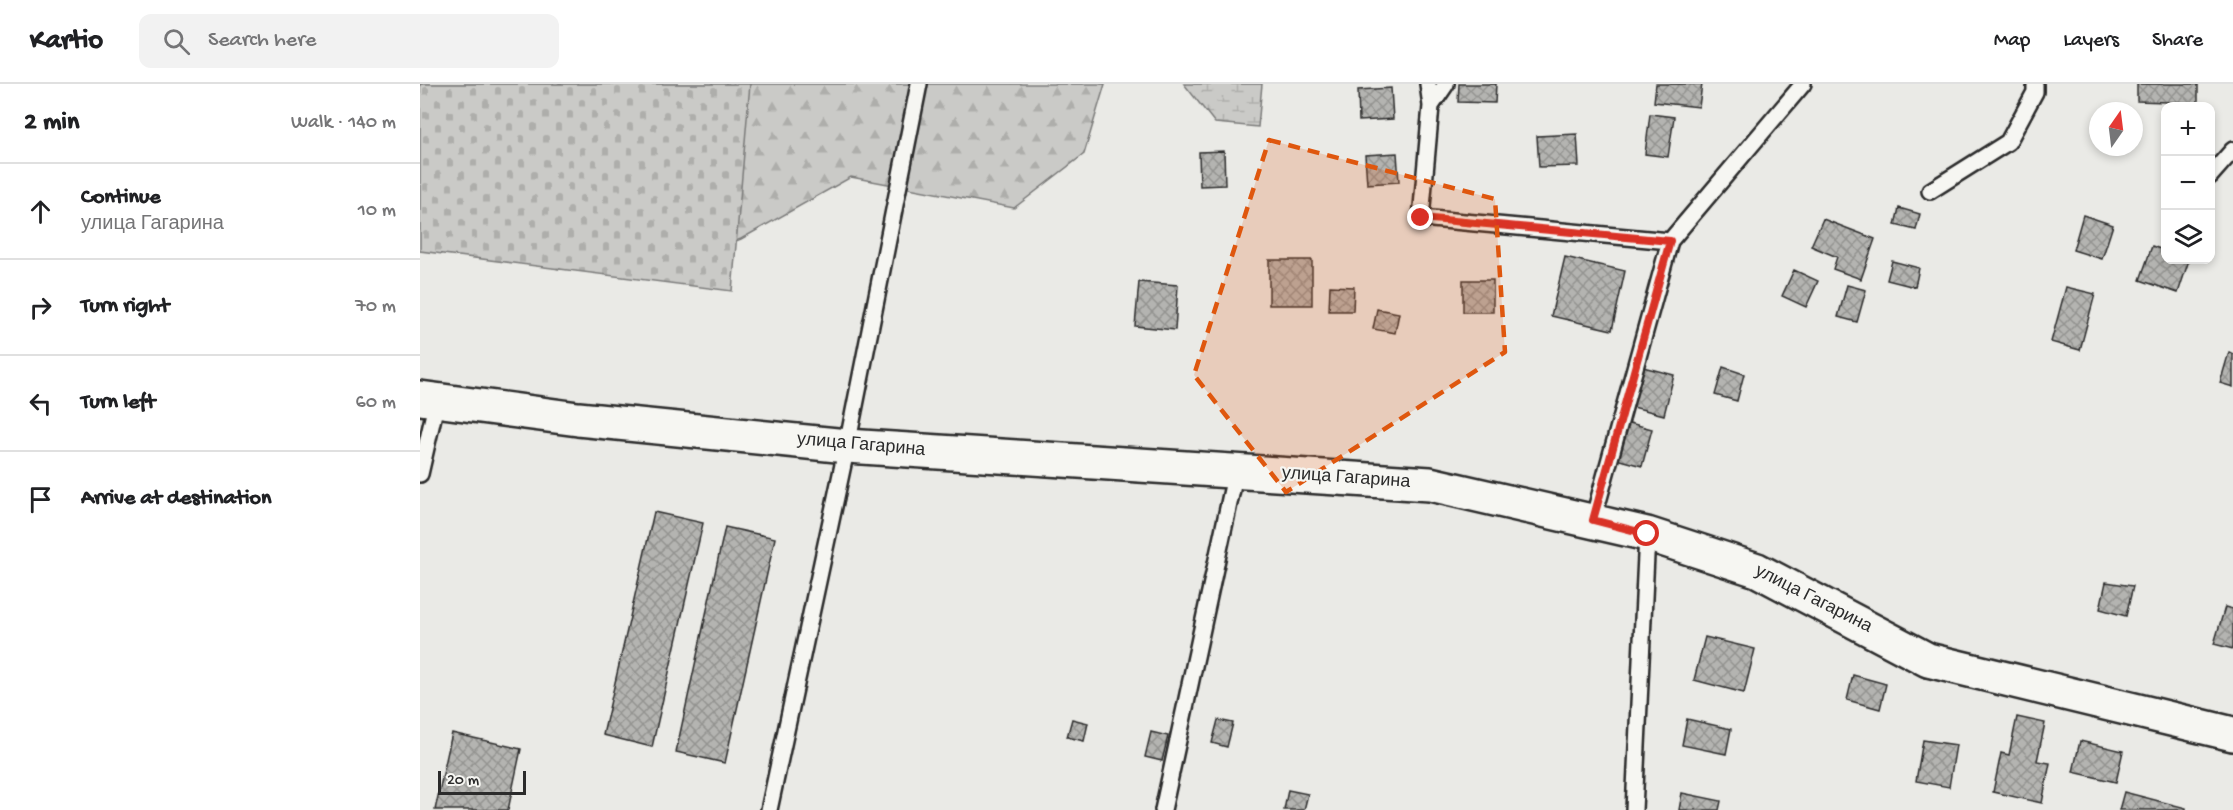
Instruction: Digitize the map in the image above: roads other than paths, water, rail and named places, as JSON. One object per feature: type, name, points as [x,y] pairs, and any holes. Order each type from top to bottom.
[{"type":"street","name":"улица Гагарина","points":[[428,399],[578,419],[847,446],[1430,484],[1647,534],[1757,570],[1928,660],[2233,734]]},
{"type":"lane","points":[[769,810],[847,446],[919,84]]},
{"type":"lane","points":[[1428,84],[1431,106],[1421,218],[1670,241]]},
{"type":"lane","points":[[1431,106],[1446,84]]},
{"type":"lane","points":[[1593,520],[1670,241],[1803,84]]},
{"type":"lane","points":[[1930,191],[2008,142],[2035,92],[2035,84]]},
{"type":"lane","points":[[2215,171],[2233,150]]},
{"type":"lane","points":[[420,474],[428,399]]},
{"type":"lane","points":[[1163,810],[1236,471]]},
{"type":"lane","points":[[1634,810],[1647,534]]}]
